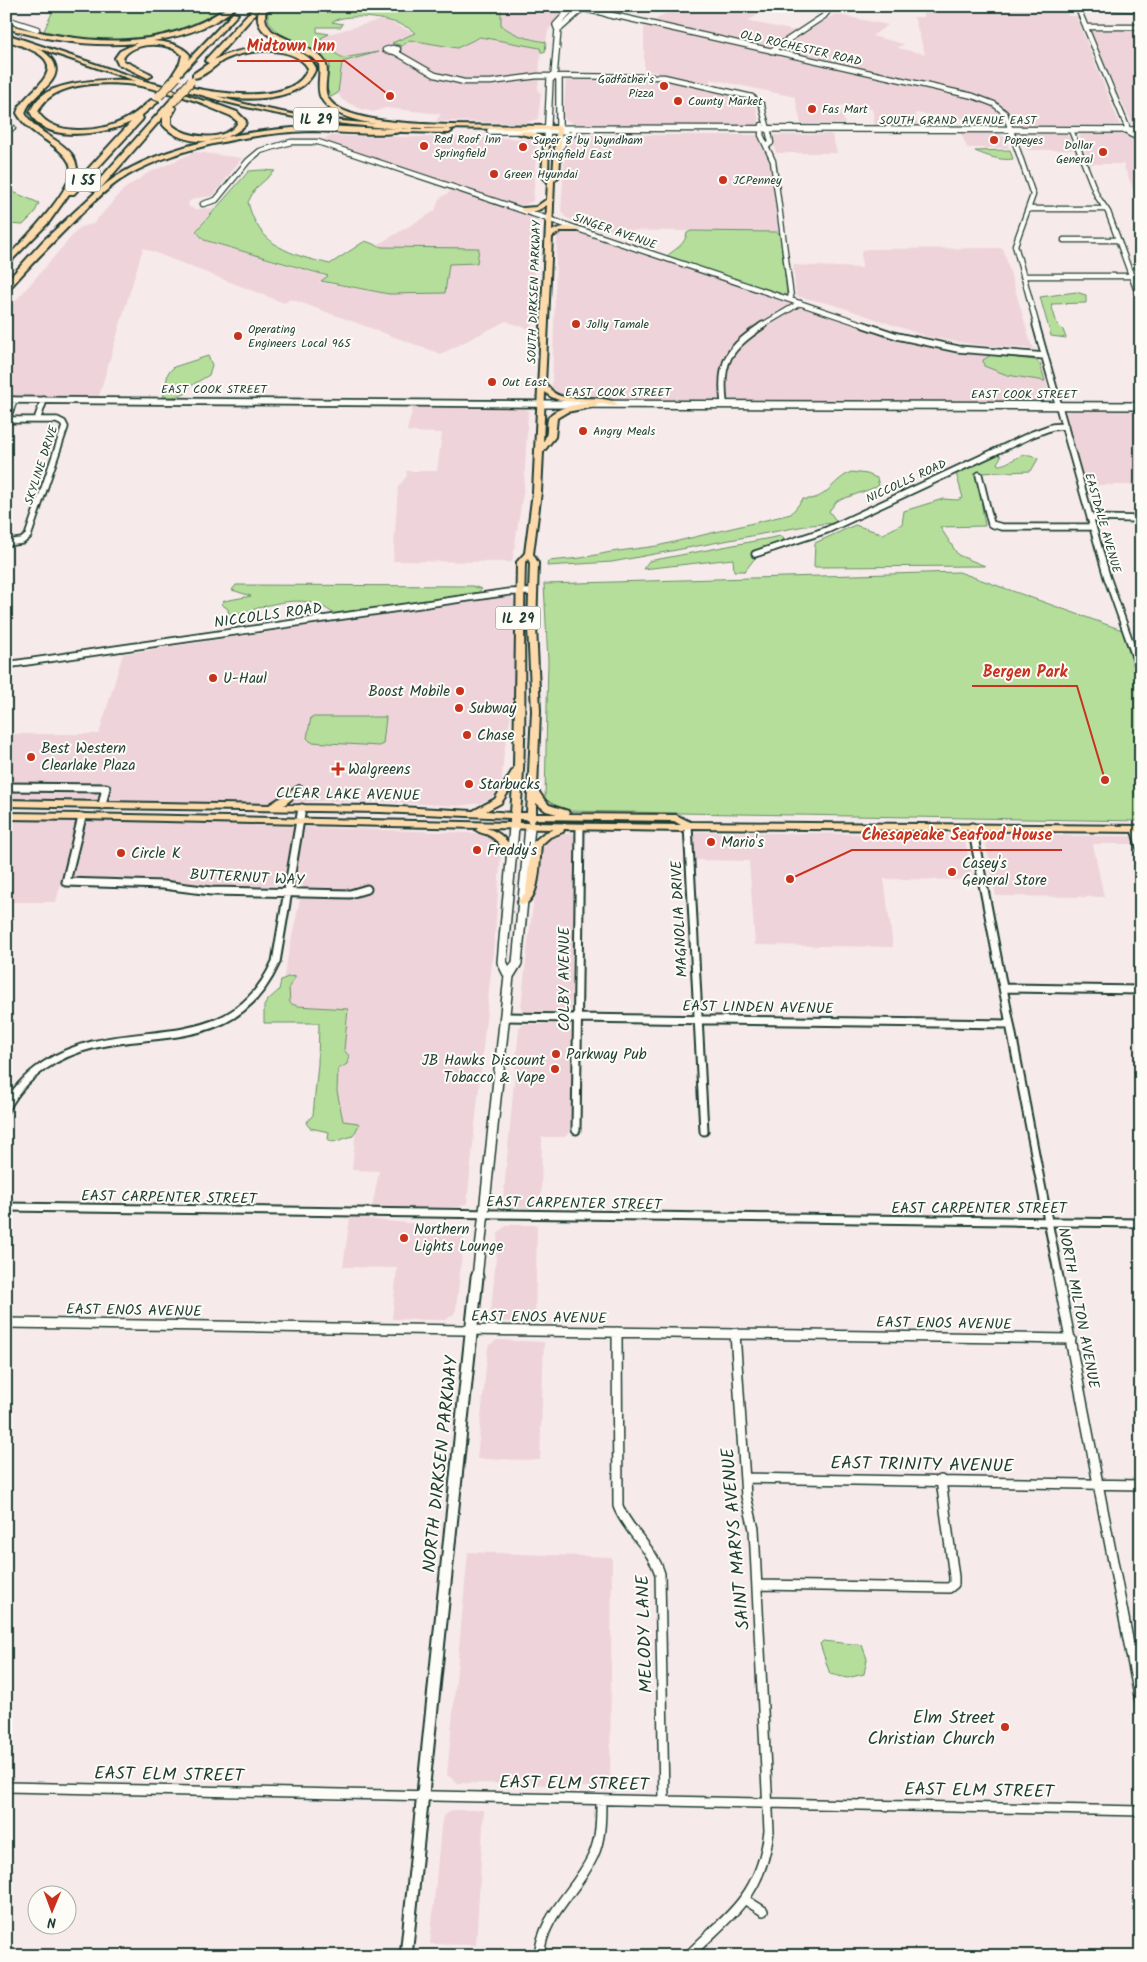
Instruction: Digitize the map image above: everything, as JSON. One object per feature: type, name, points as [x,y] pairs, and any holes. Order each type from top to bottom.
[{"type":"highway","points":[[6,27],[45,37],[72,41],[98,42],[165,38],[196,30],[217,19],[234,6]]},
{"type":"highway","name":"I 55","points":[[6,264],[241,6]]},
{"type":"highway","points":[[207,103],[238,116],[242,121],[241,125],[232,132],[216,137],[194,138],[180,135],[169,128],[166,121],[169,112],[183,90],[259,6]]},
{"type":"highway","points":[[264,6],[261,12],[262,20],[268,32],[312,54],[321,61],[324,70],[322,94],[326,102],[334,108],[353,116],[375,121],[452,128]]},
{"type":"highway","name":"IL 29","points":[[6,27],[183,90]]},
{"type":"highway","points":[[6,36],[40,52],[53,64],[51,78],[25,103],[22,109],[22,116],[30,126],[68,154],[74,169],[74,177],[69,187],[40,226]]},
{"type":"highway","name":"IL 29","points":[[6,36],[207,103]]},
{"type":"highway","points":[[148,76],[121,62],[120,54],[142,45],[159,44],[182,49],[186,55],[184,63],[175,78]]},
{"type":"highway","points":[[183,90],[233,96],[269,94],[302,83],[311,74],[312,68],[305,58],[295,54],[271,50],[252,50],[235,53],[220,59],[193,79]]},
{"type":"highway","points":[[157,99],[123,123],[89,130],[67,130],[48,126],[38,120],[34,112],[37,104],[49,94],[85,84],[127,82],[172,92]]},
{"type":"highway","name":"I 55","points":[[6,287],[175,102]]},
{"type":"highway","points":[[41,249],[116,179],[138,167],[164,157],[220,142],[279,132],[328,129],[401,130]]},
{"type":"highway","name":"CLEAR LAKE AVENUE","points":[[6,803],[102,805]]},
{"type":"highway","name":"CLEAR LAKE AVENUE","points":[[6,816],[82,817]]},
{"type":"main road","points":[[564,6],[566,13]]},
{"type":"main road","name":"SOUTH DIRKSEN PARKWAY","points":[[551,181],[545,176],[550,80],[554,76],[558,30],[556,25],[573,6]]},
{"type":"main road","points":[[590,6],[592,9],[613,16]]},
{"type":"main road","points":[[558,30],[565,26],[583,7]]},
{"type":"main road","name":"SOUTH DIRKSEN PARKWAY","points":[[514,827],[521,697],[518,634],[521,562],[528,554],[537,498],[551,181],[556,176],[558,149],[559,80],[554,76]]},
{"type":"main road","name":"IL 29","points":[[183,90],[304,118],[377,125],[559,129]]},
{"type":"main road","name":"IL 29","points":[[207,103],[293,121],[357,128],[490,131],[527,134],[538,136],[547,142]]},
{"type":"main road","points":[[524,128],[540,123],[548,112]]},
{"type":"main road","points":[[559,118],[576,126],[624,128]]},
{"type":"main road","name":"SOUTH GRAND AVENUE EAST","points":[[624,128],[762,127],[771,130],[1141,130]]},
{"type":"main road","name":"SOUTH GRAND AVENUE EAST","points":[[559,129],[592,131],[762,127]]},
{"type":"main road","points":[[490,131],[548,129]]},
{"type":"main road","points":[[558,149],[562,145],[563,138],[568,134],[592,131]]},
{"type":"main road","points":[[523,210],[538,209],[551,199]]},
{"type":"main road","points":[[548,237],[560,229],[578,229]]},
{"type":"main road","points":[[542,384],[552,394],[560,398],[592,400],[614,404]]},
{"type":"main road","points":[[539,452],[551,437],[552,419],[554,416],[565,410],[594,404]]},
{"type":"main road","name":"EAST COOK STREET","points":[[594,404],[614,404]]},
{"type":"main road","name":"EAST COOK STREET","points":[[724,404],[1141,406]]},
{"type":"main road","name":"SOUTH DIRKSEN PARKWAY","points":[[528,554],[534,563],[532,627],[536,686],[532,812]]},
{"type":"main road","points":[[466,813],[485,809],[498,802],[506,794],[518,767]]},
{"type":"main road","points":[[268,808],[279,804],[299,789]]},
{"type":"main road","points":[[534,790],[539,802],[556,812],[635,814],[642,818]]},
{"type":"main road","name":"CLEAR LAKE AVENUE","points":[[102,805],[268,808],[300,818],[363,824],[566,828],[682,828],[688,825],[1138,829]]},
{"type":"main road","name":"CLEAR LAKE AVENUE","points":[[82,817],[300,818],[421,811],[515,815],[532,812],[676,818],[688,825]]},
{"type":"main road","name":"NORTH DIRKSEN PARKWAY","points":[[406,1956],[509,976],[517,963],[532,812]]},
{"type":"main road","points":[[363,824],[375,828],[483,830],[502,839],[511,855]]},
{"type":"main road","name":"NORTH DIRKSEN PARKWAY","points":[[509,976],[502,962],[514,827]]},
{"type":"main road","points":[[523,902],[531,892],[536,844],[547,835],[566,828]]},
{"type":"street","name":"OLD ROCHESTER ROAD","points":[[573,6],[981,99],[1002,110],[1006,116],[1033,193],[1015,245],[1022,276]]},
{"type":"street","points":[[771,51],[824,16],[832,6]]},
{"type":"street","points":[[1077,6],[1128,130],[1131,136],[1141,139]]},
{"type":"street","points":[[1115,8],[1141,8]]},
{"type":"street","points":[[6,19],[37,29]]},
{"type":"street","points":[[1086,27],[1141,27]]},
{"type":"street","points":[[395,52],[435,75],[458,81],[491,82],[526,77],[554,76],[657,76],[752,97],[760,103],[763,143],[772,152],[789,273],[791,297],[788,299]]},
{"type":"street","points":[[762,127],[771,130],[771,143],[767,146]]},
{"type":"street","points":[[6,128],[13,128]]},
{"type":"street","name":"SOUTH GRAND AVENUE EAST","points":[[559,129],[624,128]]},
{"type":"street","points":[[1071,130],[1097,196],[1106,209],[1141,302]]},
{"type":"street","name":"SINGER AVENUE","points":[[203,204],[216,200],[258,152],[282,143],[304,141],[332,146],[897,336],[929,344],[979,352],[1045,356]]},
{"type":"street","points":[[1029,209],[1106,209]]},
{"type":"street","points":[[1064,240],[1118,240]]},
{"type":"street","points":[[1022,276],[1132,276]]},
{"type":"street","name":"EASTDALE AVENUE","points":[[1022,276],[1107,577],[1141,673]]},
{"type":"street","points":[[724,404],[722,376],[729,354],[746,337],[800,303]]},
{"type":"street","name":"EAST COOK STREET","points":[[6,400],[594,404]]},
{"type":"street","points":[[14,400],[6,420],[37,420],[44,400]]},
{"type":"street","name":"EAST COOK STREET","points":[[614,404],[724,404]]},
{"type":"street","name":"SKYLINE DRIVE","points":[[6,543],[22,541],[28,536],[65,427],[64,423],[57,420],[37,420]]},
{"type":"street","name":"NICCOLLS ROAD","points":[[755,554],[821,533],[1033,434],[1052,427],[1065,426]]},
{"type":"street","points":[[979,475],[991,524],[1002,527],[1093,527]]},
{"type":"street","points":[[1091,518],[1141,519]]},
{"type":"street","name":"NICCOLLS ROAD","points":[[6,665],[520,592],[533,592]]},
{"type":"street","points":[[6,786],[106,788],[102,805]]},
{"type":"street","name":"BUTTERNUT WAY","points":[[82,817],[66,882],[144,884],[211,891],[350,894],[367,889]]},
{"type":"street","points":[[6,1108],[30,1076],[67,1053],[105,1040],[165,1036],[190,1032],[212,1025],[242,1008],[255,997],[270,978],[276,962],[300,818]]},
{"type":"street","name":"MAGNOLIA DRIVE","points":[[688,825],[704,1131]]},
{"type":"street","name":"NORTH MILTON AVENUE","points":[[972,827],[1141,1706]]},
{"type":"street","name":"COLBY AVENUE","points":[[576,1130],[580,828]]},
{"type":"street","points":[[1138,829],[1141,849]]},
{"type":"street","points":[[1004,988],[1141,990]]},
{"type":"street","name":"EAST LINDEN AVENUE","points":[[505,1017],[1010,1024]]},
{"type":"street","name":"EAST CARPENTER STREET","points":[[6,1207],[1141,1224]]},
{"type":"street","name":"EAST ENOS AVENUE","points":[[6,1323],[1071,1339]]},
{"type":"street","name":"MELODY LANE","points":[[617,1332],[618,1506],[625,1524],[652,1552],[657,1561],[660,1574],[664,1800]]},
{"type":"street","name":"SAINT MARYS AVENUE","points":[[688,1956],[744,1899],[756,1882],[767,1847],[769,1831],[754,1528],[746,1496],[735,1333]]},
{"type":"street","name":"EAST TRINITY AVENUE","points":[[745,1478],[1099,1484]]},
{"type":"street","points":[[757,1585],[949,1588],[954,1584],[954,1577],[941,1480]]},
{"type":"street","points":[[1099,1484],[1141,1485]]},
{"type":"street","name":"EAST ELM STREET","points":[[6,1787],[1141,1811]]},
{"type":"street","points":[[540,1956],[540,1938],[544,1926],[578,1883],[594,1856],[600,1835],[601,1800]]},
{"type":"street","points":[[744,1899],[763,1911]]},
{"type":"shaded area","points":[[501,6],[571,6],[553,23],[548,31],[546,42],[511,33],[501,25]]},
{"type":"shaded area","points":[[676,6],[770,6],[748,21],[805,33],[835,14],[888,25],[872,36],[904,44],[898,48],[925,54],[914,17],[923,17],[923,6],[1064,6],[1068,16],[1076,16],[1120,125],[1022,126],[915,113],[918,126],[875,126],[872,109],[840,105],[845,124],[801,124],[795,97],[710,79],[710,83],[644,70],[644,28]]},
{"type":"shaded area","points":[[380,20],[388,21],[415,33],[402,38],[457,48],[480,37],[541,48],[538,91],[541,93],[538,119],[525,123],[436,121],[441,114],[385,108],[374,112],[361,109],[342,100],[338,93],[343,58],[323,46],[321,38]]},
{"type":"shaded area","points":[[1141,28],[1141,126],[1133,126],[1089,30]]},
{"type":"shaded area","points":[[566,78],[656,78],[746,97],[756,105],[759,124],[753,127],[574,124],[563,118]]},
{"type":"shaded area","points":[[961,133],[997,133],[1005,137],[1009,148],[967,148]]},
{"type":"shaded area","points":[[1065,134],[1068,135],[1074,150],[1027,150],[1021,135]]},
{"type":"shaded area","points":[[1124,134],[1132,140],[1141,140],[1141,208],[1123,164],[1090,164],[1079,135]]},
{"type":"shaded area","points":[[578,135],[759,135],[762,148],[768,152],[770,157],[781,232],[599,230],[577,223],[565,217],[561,211],[565,153],[568,140]]},
{"type":"shaded area","points":[[773,135],[832,135],[837,153],[776,153]]},
{"type":"shaded area","points":[[329,136],[507,138],[532,140],[537,142],[533,201],[520,207],[322,141]]},
{"type":"shaded area","points":[[195,152],[242,158],[213,196],[196,198],[188,202],[189,207],[195,209],[215,208],[195,231],[203,240],[327,277],[319,282],[389,294],[382,247],[377,245],[435,211],[439,199],[453,190],[530,216],[537,222],[531,330],[506,321],[441,354],[291,299],[284,303],[143,248],[98,399],[6,399],[6,312],[80,227],[93,224],[124,189],[148,173]]},
{"type":"shaded area","points":[[563,229],[579,231],[907,341],[961,352],[1036,359],[1042,363],[1050,398],[1040,401],[578,399],[560,397],[552,391],[552,385],[557,234]]},
{"type":"shaded area","points":[[1003,248],[1031,344],[1035,349],[977,345],[928,337],[835,305],[796,296],[793,265],[862,268],[861,253],[862,250],[867,249]]},
{"type":"shaded area","points":[[414,404],[516,407],[526,408],[528,411],[524,487],[512,562],[393,561],[398,487],[407,476],[406,471],[437,471],[442,433],[409,432],[407,430]]},
{"type":"shaded area","points":[[1073,410],[1141,410],[1141,485],[1085,485],[1066,418],[1066,412]]},
{"type":"shaded area","points":[[504,596],[513,598],[515,605],[515,693],[504,751],[501,790],[498,794],[481,803],[458,806],[326,801],[254,804],[6,798],[6,734],[99,734],[123,654]]},
{"type":"shaded area","points":[[6,821],[135,821],[472,833],[484,834],[496,841],[501,852],[495,933],[467,1203],[459,1207],[372,1208],[379,1171],[352,1170],[356,1128],[321,1127],[340,1014],[276,1013],[303,885],[234,888],[209,887],[170,881],[62,879],[56,902],[6,902]]},
{"type":"shaded area","points":[[696,832],[964,835],[973,880],[884,879],[893,947],[755,945],[749,861],[694,860],[694,836]]},
{"type":"shaded area","points":[[573,833],[576,837],[576,858],[571,1012],[525,1012],[521,1008],[541,848],[545,842],[554,836]]},
{"type":"shaded area","points":[[984,835],[1131,836],[1135,844],[1093,844],[1104,897],[996,896]]},
{"type":"shaded area","points":[[523,1024],[570,1024],[575,1031],[570,1131],[565,1137],[542,1137],[541,1208],[511,1207],[503,1201],[519,1028]]},
{"type":"shaded area","points":[[350,1217],[461,1227],[464,1235],[456,1310],[453,1315],[445,1320],[392,1319],[397,1268],[343,1267]]},
{"type":"shaded area","points":[[508,1225],[537,1225],[535,1324],[500,1321],[494,1318],[491,1312],[498,1234]]},
{"type":"shaded area","points":[[497,1340],[544,1342],[540,1460],[477,1459],[488,1346]]},
{"type":"shaded area","points":[[468,1552],[612,1557],[610,1789],[534,1784],[458,1783],[447,1775]]},
{"type":"shaded area","points":[[453,1810],[484,1810],[476,1945],[430,1944],[441,1827],[443,1816]]},
{"type":"green space","points":[[55,6],[230,6],[206,22],[167,35],[111,40],[61,37],[43,33]]},
{"type":"green space","points":[[269,6],[501,6],[501,25],[522,36],[546,42],[545,52],[541,52],[540,48],[480,37],[457,48],[410,40],[402,46],[392,43],[415,33],[409,28],[375,18],[350,17],[339,19],[332,22],[343,24],[341,27],[317,27],[317,32],[329,34],[321,38],[323,46],[343,58],[378,52],[342,62],[338,93],[331,97],[326,87],[330,64],[311,50],[278,32],[269,21]]},
{"type":"green space","points":[[1010,150],[1013,159],[998,159],[975,151]]},
{"type":"green space","points":[[249,171],[275,171],[255,189],[248,202],[253,217],[268,239],[290,252],[330,264],[365,241],[382,247],[479,248],[477,263],[449,264],[445,293],[389,294],[321,281],[328,276],[204,240],[196,231]]},
{"type":"green space","points":[[6,189],[39,203],[34,214],[23,225],[6,224]]},
{"type":"green space","points":[[691,231],[777,232],[780,234],[787,294],[780,295],[667,256],[682,244],[687,233]]},
{"type":"green space","points":[[1076,292],[1086,295],[1086,303],[1051,304],[1057,324],[1063,330],[1066,338],[1051,336],[1040,297]]},
{"type":"green space","points":[[991,355],[1035,360],[1040,364],[1045,381],[1007,375],[984,366],[983,360]]},
{"type":"green space","points":[[208,356],[212,365],[209,375],[189,387],[185,394],[162,397],[168,373],[174,367]]},
{"type":"green space","points":[[999,454],[1001,457],[997,463],[998,465],[1028,455],[1038,459],[1031,471],[977,473],[985,526],[940,527],[958,555],[985,566],[814,567],[815,543],[855,525],[883,534],[902,524],[904,511],[943,499],[957,500],[963,498],[956,473]]},
{"type":"green space","points":[[851,472],[867,474],[877,478],[879,486],[837,501],[829,511],[837,522],[835,523],[810,525],[612,562],[547,566],[548,561],[581,558],[657,546],[791,514],[803,499],[818,497]]},
{"type":"green space","points":[[781,536],[784,539],[779,543],[753,551],[755,558],[745,571],[734,571],[733,559],[643,569],[649,561]]},
{"type":"green space","points":[[959,572],[1122,630],[1141,691],[1141,821],[565,811],[545,799],[548,661],[544,584]]},
{"type":"green space","points":[[236,585],[472,586],[482,589],[477,593],[336,615],[321,606],[308,602],[285,602],[262,607],[229,618],[228,609],[221,604],[224,601],[251,596],[232,590]]},
{"type":"green space","points":[[311,717],[386,717],[383,744],[379,746],[311,742],[307,738]]},
{"type":"green space","points":[[296,976],[289,987],[290,1003],[297,1006],[348,1009],[344,1050],[349,1056],[347,1064],[338,1069],[337,1091],[343,1121],[358,1123],[359,1125],[353,1136],[333,1142],[328,1139],[329,1132],[310,1128],[306,1123],[313,1115],[318,1064],[319,1023],[264,1023],[264,1006],[279,990],[281,980]]},
{"type":"green space","points":[[823,1641],[862,1645],[867,1659],[864,1674],[847,1678],[830,1674],[820,1644]]},
{"type":"place","name":"Godfather's Pizza","points":[[664,86]]},
{"type":"place","name":"Midtown Inn","points":[[390,96]]},
{"type":"place","name":"County Market","points":[[678,101]]},
{"type":"place","name":"Fas Mart","points":[[812,109]]},
{"type":"place","name":"Popeyes","points":[[994,140]]},
{"type":"place","name":"Red Roof Inn Springfield","points":[[424,146]]},
{"type":"place","name":"Super 8 by Wyndham Springfield East","points":[[523,147]]},
{"type":"place","name":"Dollar General","points":[[1103,152]]},
{"type":"place","name":"Green Hyundai","points":[[494,174]]},
{"type":"place","name":"JCPenney","points":[[723,180]]},
{"type":"place","name":"Jolly Tamale","points":[[576,324]]},
{"type":"place","name":"Operating Engineers Local 965","points":[[238,336]]},
{"type":"place","name":"Out East","points":[[492,382]]},
{"type":"place","name":"Angry Meals","points":[[583,431]]},
{"type":"place","name":"U-Haul","points":[[213,678]]},
{"type":"place","name":"Boost Mobile","points":[[460,691]]},
{"type":"place","name":"Subway","points":[[459,708]]},
{"type":"place","name":"Chase","points":[[467,735]]},
{"type":"place","name":"Best Western Clearlake Plaza","points":[[31,757]]},
{"type":"place","name":"Walgreens","points":[[338,769]]},
{"type":"place","name":"Bergen Park","points":[[1105,780]]},
{"type":"place","name":"Starbucks","points":[[469,784]]},
{"type":"place","name":"Mario's","points":[[711,842]]},
{"type":"place","name":"Freddy's","points":[[477,850]]},
{"type":"place","name":"Circle K","points":[[121,853]]},
{"type":"place","name":"Casey's General Store","points":[[952,872]]},
{"type":"place","name":"Chesapeake Seafood House","points":[[790,879]]},
{"type":"place","name":"Parkway Pub","points":[[556,1054]]},
{"type":"place","name":"JB Hawks Discount Tobacco & Vape","points":[[555,1069]]},
{"type":"place","name":"Northern Lights Lounge","points":[[404,1238]]},
{"type":"place","name":"Elm Street Christian Church","points":[[1005,1727]]}]
